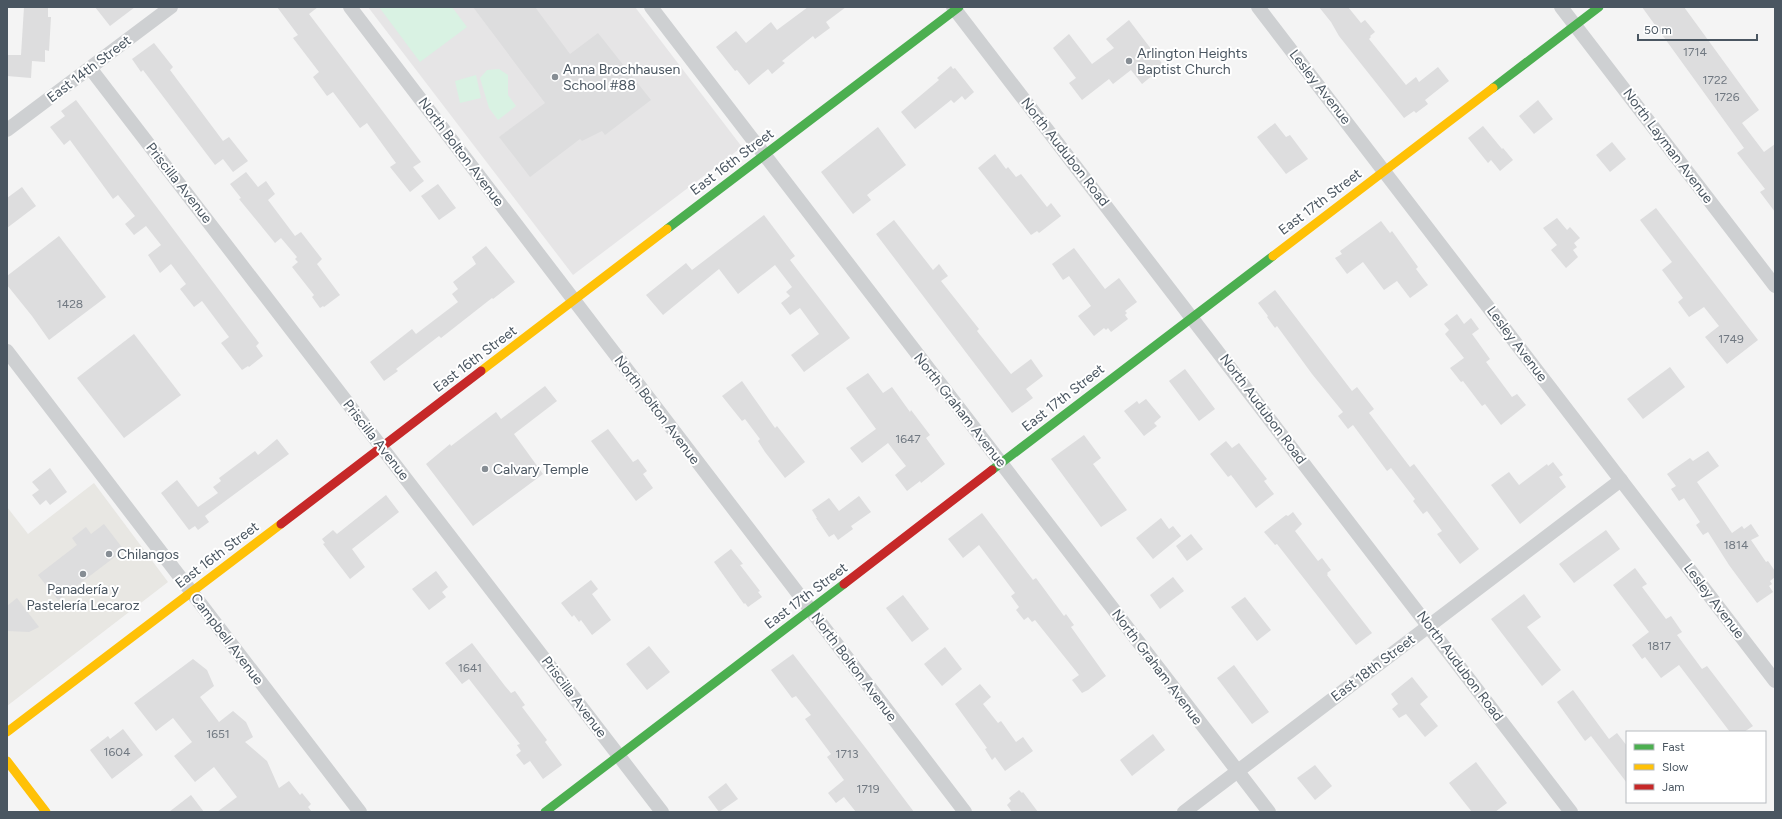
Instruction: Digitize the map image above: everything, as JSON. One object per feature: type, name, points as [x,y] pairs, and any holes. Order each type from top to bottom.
[{"type":"street","name":"East 14th Street","points":[[7,130],[171,7]]},
{"type":"street","name":"North Bolton Avenue","points":[[350,7],[965,812]]},
{"type":"street","name":"North Graham Avenue","points":[[651,7],[1269,812]]},
{"type":"street","name":"Lesley Avenue","points":[[1258,7],[1775,681]]},
{"type":"street","name":"North Layman Avenue","points":[[1561,7],[1775,286]]},
{"type":"street","name":"East 17th Street","points":[[545,812],[1599,7]]},
{"type":"street","name":"East 16th Street","points":[[7,732],[574,301],[956,8]]},
{"type":"street","name":"North Audubon Road","points":[[956,8],[1571,812]]},
{"type":"street","name":"Priscilla Avenue","points":[[90,68],[662,812]]},
{"type":"street","name":"Campbell Avenue","points":[[7,351],[360,812]]},
{"type":"street","name":"East 18th Street","points":[[1184,812],[1621,480]]},
{"type":"street","points":[[7,761],[46,812]]},
{"type":"shaded area","name":"Anna Brochhausen School #88","points":[[368,7],[635,7],[742,147],[573,275]]},
{"type":"shaded area","points":[[94,483],[168,582],[7,706],[7,507],[28,534]]},
{"type":"green space","points":[[379,7],[452,7],[467,27],[420,62]]},
{"type":"green space","points":[[499,69],[508,75],[508,95],[516,106],[498,120],[489,108],[480,78],[487,70]]},
{"type":"green space","points":[[476,75],[481,98],[460,103],[455,81]]},
{"type":"building","points":[[24,7],[48,8],[48,17],[51,17],[49,51],[45,50],[45,62],[32,61],[31,78],[7,76],[7,55],[21,55]]},
{"type":"building","points":[[95,7],[135,7],[110,26]]},
{"type":"building","points":[[277,7],[318,7],[309,14],[421,162],[413,167],[424,181],[410,192],[390,167],[396,163],[367,123],[360,128],[333,92],[327,96],[313,77],[319,72],[293,38],[298,35]]},
{"type":"building","points":[[473,7],[535,7],[570,54],[598,33],[651,100],[605,135],[602,131],[582,141],[580,139],[530,177],[499,137],[545,103]]},
{"type":"building","points":[[808,7],[846,7],[826,22],[830,28],[815,39],[813,36],[782,61],[785,63],[772,74],[768,69],[749,85],[737,70],[735,71],[716,47],[736,31],[746,43],[771,22],[777,30]]},
{"type":"building","points":[[1319,7],[1348,7],[1361,23],[1365,20],[1375,32],[1369,39],[1406,85],[1416,77],[1419,82],[1438,67],[1449,81],[1425,100],[1428,104],[1416,113],[1414,111],[1404,118],[1339,36],[1331,22]]},
{"type":"building","points":[[1642,7],[1684,7],[1759,110],[1742,123],[1764,152],[1775,144],[1775,212],[1760,192],[1765,189],[1737,153],[1744,148]]},
{"type":"building","name":"Arlington Heights Baptist Church","points":[[1129,20],[1164,66],[1142,84],[1131,70],[1113,84],[1109,79],[1082,100],[1069,83],[1076,78],[1053,48],[1069,34],[1092,64],[1114,48],[1106,39]]},
{"type":"building","points":[[154,43],[173,67],[170,70],[223,141],[229,137],[248,161],[233,172],[223,159],[215,165],[143,70],[141,72],[132,59]]},
{"type":"building","points":[[951,66],[953,69],[955,68],[974,92],[965,100],[962,96],[954,103],[951,100],[915,129],[901,112],[939,80],[937,78]]},
{"type":"building","points":[[76,100],[259,343],[256,346],[263,356],[249,367],[248,366],[242,370],[221,343],[229,337],[202,301],[194,307],[180,289],[186,284],[171,264],[160,273],[148,255],[161,245],[146,226],[134,235],[125,224],[135,216],[118,195],[113,199],[70,140],[64,145],[50,127],[65,116],[61,111]]},
{"type":"building","points":[[1538,100],[1553,119],[1534,134],[1519,116]]},
{"type":"building","points":[[1275,123],[1286,137],[1290,135],[1308,159],[1286,174],[1257,137]]},
{"type":"building","points":[[1483,126],[1513,160],[1500,171],[1491,160],[1488,163],[1468,138]]},
{"type":"building","points":[[878,127],[906,165],[867,195],[871,200],[853,214],[821,172]]},
{"type":"building","points":[[1612,142],[1626,159],[1610,172],[1596,155]]},
{"type":"building","points":[[995,154],[1006,169],[1008,167],[1016,177],[1021,174],[1047,207],[1051,203],[1061,216],[1039,233],[1037,231],[1031,235],[978,168]]},
{"type":"building","points":[[246,172],[258,187],[266,181],[275,194],[268,200],[295,236],[301,232],[322,259],[317,264],[340,295],[324,307],[323,306],[320,308],[312,297],[314,295],[292,267],[298,262],[295,259],[297,257],[281,238],[275,243],[239,199],[241,198],[230,184]]},
{"type":"building","points":[[438,184],[456,208],[439,220],[421,196]]},
{"type":"building","points":[[22,187],[36,206],[7,228],[7,198]]},
{"type":"building","points":[[1656,208],[1758,340],[1727,364],[1705,337],[1719,326],[1704,307],[1689,317],[1678,302],[1683,298],[1662,270],[1672,262],[1640,220]]},
{"type":"building","points":[[764,215],[795,256],[790,260],[850,338],[804,372],[791,355],[819,334],[800,308],[790,315],[781,303],[790,296],[786,292],[792,287],[775,265],[738,294],[719,269],[663,315],[646,295],[686,263],[692,270]]},
{"type":"building","points":[[1557,218],[1567,230],[1570,227],[1580,238],[1574,243],[1577,247],[1573,250],[1578,257],[1566,268],[1551,250],[1557,245],[1543,228]]},
{"type":"building","points":[[894,220],[933,270],[939,264],[948,276],[941,281],[979,329],[977,331],[1011,374],[1031,359],[1043,376],[1026,389],[1033,398],[1012,413],[876,234]]},
{"type":"building","points":[[1381,221],[1390,233],[1392,231],[1418,267],[1416,269],[1428,285],[1410,298],[1397,281],[1384,290],[1363,262],[1347,274],[1335,258],[1342,254],[1340,251]]},
{"type":"building","points":[[59,236],[106,297],[49,340],[7,285],[7,276]]},
{"type":"building","points":[[486,246],[515,282],[441,338],[439,336],[396,369],[398,371],[384,381],[370,362],[412,329],[416,334],[458,302],[452,294],[458,289],[453,282],[476,264],[472,257]]},
{"type":"building","points":[[1074,248],[1105,289],[1119,278],[1137,302],[1125,311],[1127,313],[1125,315],[1128,319],[1111,332],[1108,328],[1106,330],[1104,328],[1094,336],[1078,316],[1091,306],[1069,276],[1063,280],[1052,264]]},
{"type":"building","points":[[1275,290],[1352,391],[1357,387],[1374,409],[1369,413],[1410,467],[1414,464],[1479,549],[1460,564],[1437,534],[1442,531],[1427,511],[1423,514],[1413,501],[1415,499],[1391,468],[1387,471],[1353,425],[1348,429],[1338,416],[1343,412],[1312,374],[1277,326],[1275,328],[1267,317],[1268,316],[1258,303]]},
{"type":"building","points":[[1457,314],[1464,324],[1471,318],[1479,329],[1472,334],[1490,359],[1486,362],[1512,397],[1517,394],[1526,405],[1501,425],[1485,404],[1482,406],[1463,381],[1461,382],[1450,368],[1464,358],[1445,334],[1449,330],[1444,324]]},
{"type":"building","points":[[134,334],[181,395],[124,438],[77,378]]},
{"type":"building","points":[[1670,367],[1685,387],[1643,419],[1627,399]]},
{"type":"building","points":[[1185,369],[1215,409],[1199,421],[1169,381]]},
{"type":"building","points":[[868,373],[883,393],[892,387],[910,412],[911,410],[930,435],[926,438],[945,464],[921,483],[920,481],[907,491],[895,475],[906,466],[888,443],[862,463],[850,448],[876,429],[846,388]]},
{"type":"building","points":[[742,381],[775,428],[777,426],[805,462],[785,478],[765,452],[758,441],[760,439],[745,419],[742,421],[722,396]]},
{"type":"building","name":"Calvary Temple","points":[[545,386],[557,401],[514,434],[543,474],[473,526],[426,464],[450,444],[451,446],[496,412],[501,419]]},
{"type":"building","points":[[1146,399],[1161,417],[1154,423],[1157,426],[1144,436],[1124,411],[1137,401],[1139,404]]},
{"type":"building","points":[[608,429],[633,462],[638,459],[647,471],[643,474],[653,488],[636,501],[591,441]]},
{"type":"building","points":[[1084,435],[1101,458],[1093,464],[1127,510],[1101,527],[1051,459]]},
{"type":"building","points":[[277,439],[289,454],[205,516],[209,522],[198,530],[195,526],[189,530],[161,493],[177,480],[198,507],[218,493],[213,487],[221,481],[219,478],[255,451],[258,455]]},
{"type":"building","points":[[1226,441],[1232,448],[1239,443],[1267,479],[1264,481],[1274,494],[1256,508],[1231,475],[1228,477],[1210,454]]},
{"type":"building","points":[[1708,451],[1719,466],[1697,482],[1732,533],[1742,526],[1744,529],[1751,524],[1759,536],[1751,540],[1766,562],[1768,561],[1775,571],[1775,577],[1770,581],[1772,584],[1769,586],[1773,592],[1757,603],[1729,565],[1708,532],[1703,535],[1696,525],[1700,522],[1684,498],[1679,501],[1671,489],[1676,486],[1667,474],[1690,458],[1693,461]]},
{"type":"building","points":[[1553,462],[1563,475],[1559,477],[1566,487],[1520,524],[1491,485],[1509,472],[1519,485],[1547,464],[1548,466]]},
{"type":"building","points":[[50,468],[67,492],[50,505],[46,500],[40,505],[32,495],[39,490],[32,482]]},
{"type":"building","points":[[386,495],[399,512],[352,549],[365,567],[350,579],[323,544],[325,543],[322,539],[333,530],[337,534]]},
{"type":"building","points":[[859,496],[871,512],[851,526],[853,529],[838,540],[834,534],[829,537],[812,510],[829,498],[839,511]]},
{"type":"building","points":[[1293,512],[1302,524],[1295,531],[1318,561],[1322,558],[1331,570],[1327,573],[1327,575],[1372,633],[1356,645],[1277,544],[1275,545],[1264,532],[1286,515],[1288,516]]},
{"type":"building","points":[[982,513],[1033,580],[1036,578],[1064,616],[1066,614],[1074,625],[1071,627],[1106,676],[1088,690],[1082,693],[1072,680],[1079,675],[1035,620],[1032,622],[1028,617],[1024,620],[1016,610],[1019,607],[1011,596],[1015,593],[979,545],[963,558],[948,539]]},
{"type":"building","points":[[1161,518],[1169,529],[1173,526],[1181,536],[1153,559],[1136,538]]},
{"type":"building","points":[[104,524],[124,550],[58,600],[38,575],[77,545],[72,538],[86,527],[91,534]]},
{"type":"building","points":[[1606,530],[1620,549],[1574,583],[1559,564]]},
{"type":"building","points":[[1191,534],[1203,549],[1187,561],[1176,546]]},
{"type":"building","points":[[731,549],[743,564],[740,565],[760,591],[758,592],[762,597],[748,607],[745,603],[744,604],[714,562]]},
{"type":"building","points":[[1635,568],[1647,584],[1642,587],[1666,619],[1671,616],[1682,632],[1677,635],[1702,669],[1707,666],[1753,726],[1746,731],[1729,731],[1679,665],[1661,678],[1645,657],[1642,659],[1632,645],[1649,632],[1613,585]]},
{"type":"building","points":[[436,571],[448,587],[442,592],[446,597],[429,610],[412,589]]},
{"type":"building","points":[[1173,577],[1184,591],[1160,609],[1150,595]]},
{"type":"building","points":[[591,580],[598,589],[592,594],[611,620],[592,635],[581,620],[579,622],[574,615],[572,617],[561,603]]},
{"type":"building","points":[[1524,594],[1541,617],[1527,627],[1561,670],[1542,686],[1491,619]]},
{"type":"building","points":[[903,595],[929,629],[912,642],[886,608]]},
{"type":"building","points":[[1245,597],[1271,630],[1257,641],[1231,607]]},
{"type":"building","points":[[17,598],[39,627],[29,632],[7,631],[7,606]]},
{"type":"building","points":[[472,643],[511,693],[515,691],[525,705],[522,707],[547,740],[545,742],[562,765],[543,779],[530,761],[524,765],[516,755],[521,751],[517,745],[520,744],[469,679],[462,684],[445,663]]},
{"type":"building","points":[[649,646],[670,672],[647,690],[626,664]]},
{"type":"building","points":[[945,647],[962,669],[942,686],[924,664]]},
{"type":"building","points":[[793,654],[914,812],[856,812],[844,797],[836,803],[828,793],[844,780],[827,757],[831,754],[805,719],[811,715],[796,696],[792,698],[771,670]]},
{"type":"building","points":[[193,659],[207,670],[214,686],[200,697],[219,722],[233,711],[246,722],[253,737],[245,742],[267,761],[279,788],[289,781],[300,795],[302,793],[311,804],[308,807],[312,812],[217,812],[237,797],[214,767],[195,782],[174,756],[192,742],[173,718],[156,731],[134,703]]},
{"type":"building","points":[[1234,665],[1269,712],[1252,724],[1217,678]]},
{"type":"building","points":[[1412,677],[1428,697],[1420,704],[1438,726],[1425,737],[1406,714],[1399,718],[1392,709],[1398,704],[1391,694]]},
{"type":"building","points":[[980,684],[991,697],[983,704],[998,723],[1001,721],[1016,742],[1023,737],[1033,751],[1005,771],[995,757],[992,760],[985,749],[987,748],[955,704]]},
{"type":"building","points":[[1573,690],[1609,739],[1617,733],[1626,745],[1626,782],[1591,736],[1585,741],[1557,702]]},
{"type":"building","points":[[123,729],[143,755],[112,779],[90,750],[108,736],[110,739]]},
{"type":"building","points":[[1153,734],[1165,750],[1132,776],[1120,760]]},
{"type":"building","points":[[1476,762],[1507,803],[1495,812],[1472,812],[1449,783]]},
{"type":"building","points":[[1315,765],[1332,786],[1315,800],[1297,778]]},
{"type":"building","points":[[726,783],[738,799],[719,812],[708,797]]},
{"type":"building","points":[[1019,790],[1022,793],[1023,792],[1038,812],[1012,812],[1007,805],[1011,801],[1009,798]]},
{"type":"building","points":[[191,795],[204,812],[169,812]]},
{"type":"traffic: fast","points":[[667,229],[959,7]]},
{"type":"traffic: fast","points":[[1493,88],[1599,7]]},
{"type":"traffic: fast","points":[[992,470],[1273,256]]},
{"type":"traffic: fast","points":[[545,812],[844,584]]},
{"type":"traffic: slow","points":[[1273,256],[1493,88]]},
{"type":"traffic: slow","points":[[481,371],[667,229]]},
{"type":"traffic: slow","points":[[7,732],[281,524]]},
{"type":"traffic: slow","points":[[7,761],[46,812]]},
{"type":"traffic: jam","points":[[281,524],[481,371]]},
{"type":"traffic: jam","points":[[844,584],[992,470]]},
{"type":"place","name":"Arlington Heights Baptist Church","points":[[1129,61]]},
{"type":"place","name":"Anna Brochhausen School #88","points":[[555,77]]},
{"type":"place","name":"Calvary Temple","points":[[485,469]]},
{"type":"place","name":"Chilangos","points":[[109,554]]},
{"type":"place","name":"Panadería y Pastelería Lecaroz","points":[[83,574]]}]
